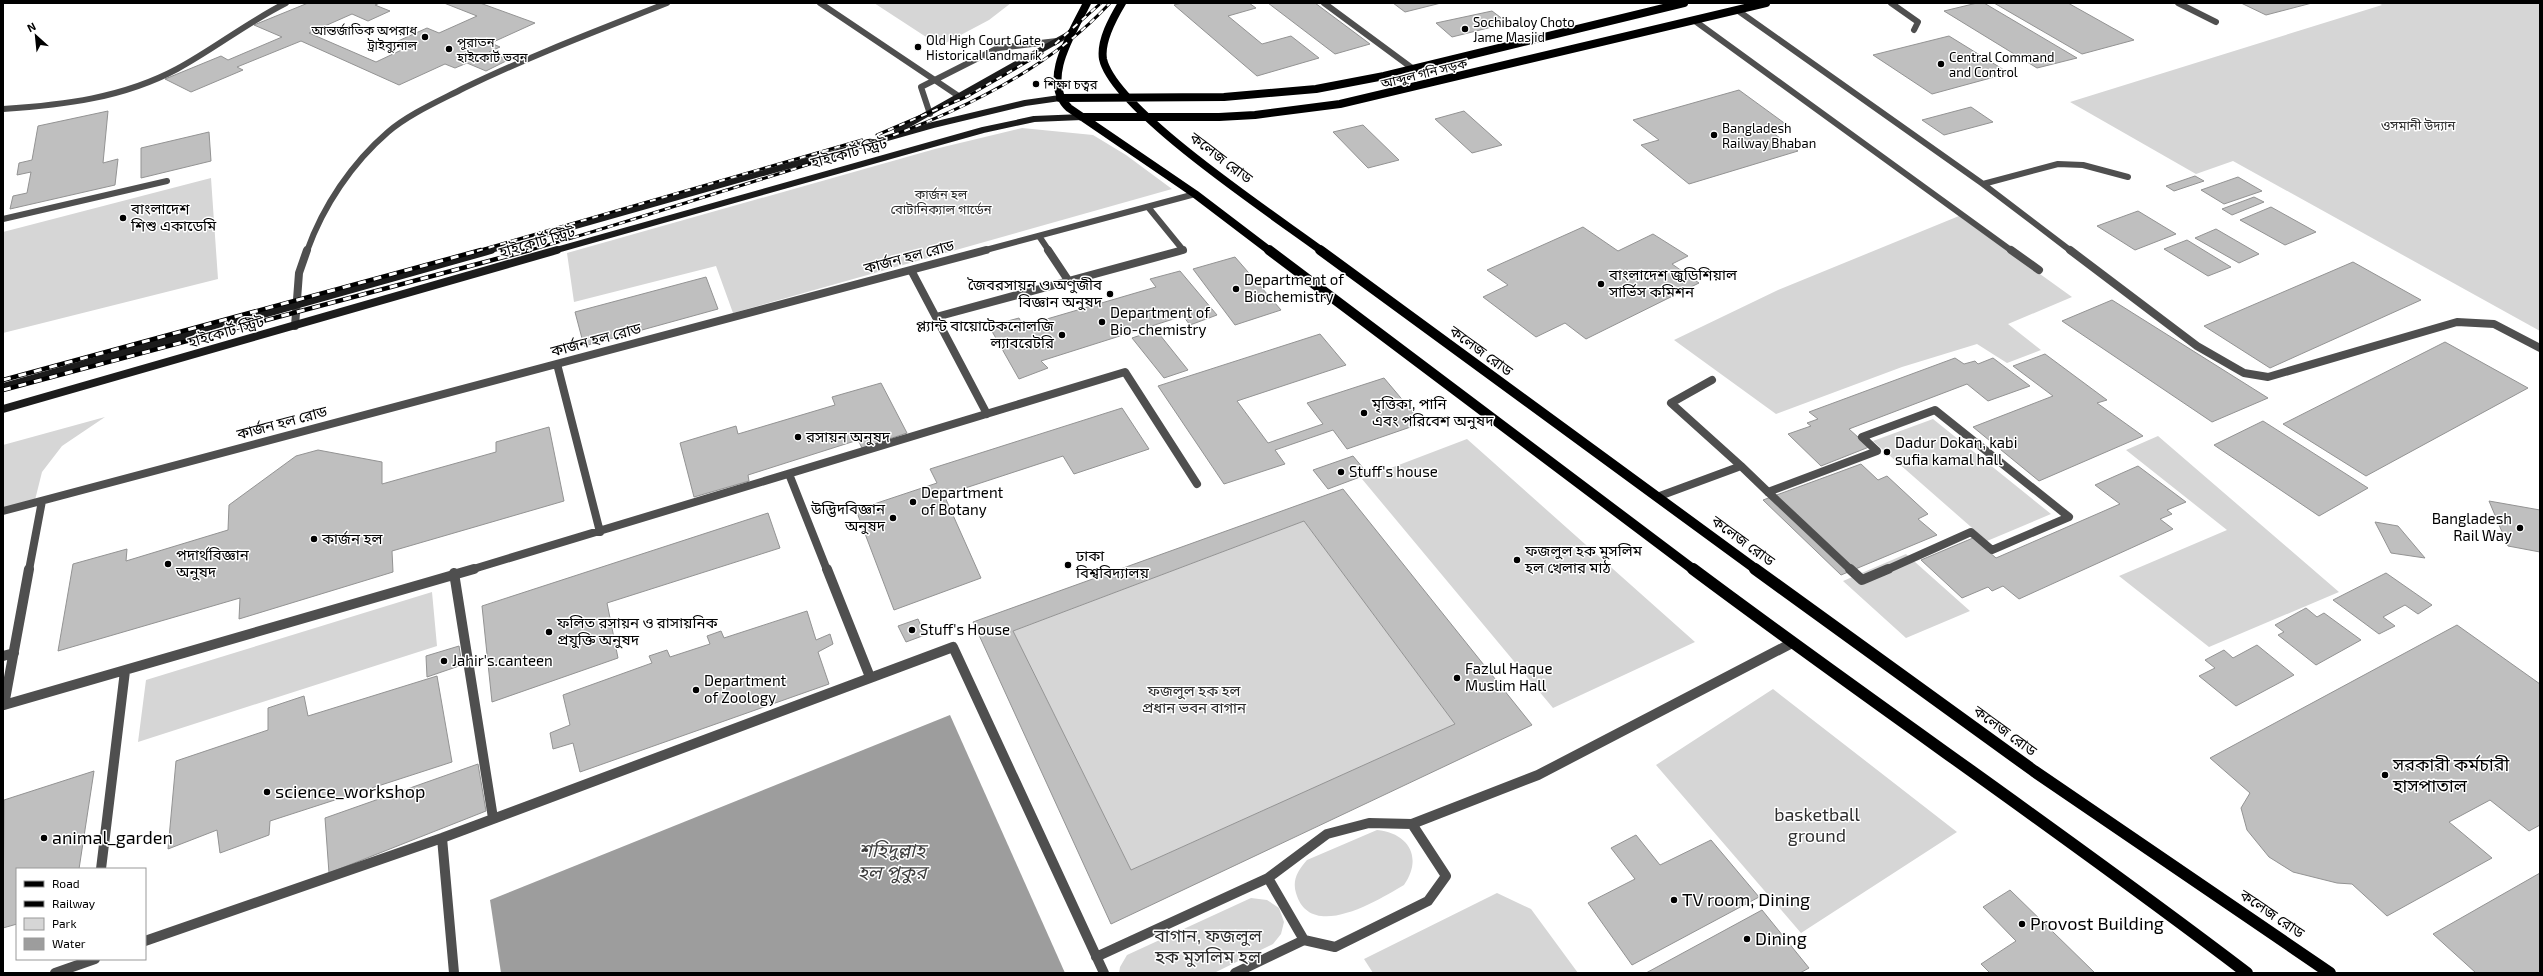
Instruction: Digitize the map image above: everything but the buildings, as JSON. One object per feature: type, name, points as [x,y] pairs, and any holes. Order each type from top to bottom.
[{"type":"main road","points":[[1087,3],[1071,32],[1058,74],[1060,98],[1082,117],[1195,194],[1792,643],[2183,924],[2247,973]]},
{"type":"main road","name":"কলেজ রোড","points":[[1122,3],[1107,30],[1103,58],[1109,76],[1126,98],[1183,148],[1270,214],[2034,771],[2330,973]]},
{"type":"main road","name":"আব্দুল গনি সড়ক","points":[[1060,98],[1224,96],[1286,92],[1350,83],[1684,3]]},
{"type":"main road","name":"আব্দুল গনি সড়ক","points":[[1082,117],[1149,119],[1255,115],[1340,104],[1766,3]]},
{"type":"main road","points":[[882,139],[930,114],[1071,32]]},
{"type":"main road","name":"হাইকোর্ট স্ট্রিট","points":[[3,387],[882,139],[982,112],[1025,103],[1060,98]]},
{"type":"main road","name":"হাইকোর্ট স্ট্রিট","points":[[3,409],[764,190],[983,130],[1034,119],[1082,117]]},
{"type":"lane","points":[[3,108],[56,106],[124,92],[177,69],[265,13],[286,3]]},
{"type":"lane","points":[[295,326],[299,273],[316,226],[358,161],[389,131],[436,102],[514,64],[667,3]]},
{"type":"lane","points":[[820,3],[960,97]]},
{"type":"lane","points":[[1324,3],[1412,68]]},
{"type":"lane","points":[[1891,3],[1918,22],[1914,30]]},
{"type":"lane","points":[[2178,3],[2216,22]]},
{"type":"lane","points":[[1737,10],[1983,184],[2197,346],[2244,373],[2268,377],[2457,322],[2494,324],[2540,348]]},
{"type":"lane","points":[[1695,21],[2038,270]]},
{"type":"lane","points":[[930,114],[921,87],[998,48],[1057,41]]},
{"type":"lane","points":[[1983,184],[2058,164],[2084,165],[2128,177]]},
{"type":"lane","points":[[3,219],[167,181]]},
{"type":"lane","name":"কার্জন হল রোড","points":[[3,511],[1195,194]]},
{"type":"lane","points":[[936,317],[1183,250],[1148,206]]},
{"type":"lane","points":[[1039,236],[1068,280]]},
{"type":"lane","points":[[911,270],[988,414]]},
{"type":"lane","points":[[557,364],[600,532]]},
{"type":"lane","points":[[42,501],[4,705],[125,671],[454,573],[600,532],[1125,372],[1197,484]]},
{"type":"lane","points":[[1712,380],[1671,403],[1741,466],[1768,492],[1862,580],[1971,532],[1992,550],[2069,517],[1935,410],[1862,438],[1876,451],[1768,492]]},
{"type":"lane","points":[[1657,497],[1741,466]]},
{"type":"lane","points":[[789,474],[870,677]]},
{"type":"lane","points":[[454,573],[493,818]]},
{"type":"lane","points":[[1096,957],[1268,878],[1327,834],[1369,823],[1412,824],[1538,775],[1792,643]]},
{"type":"lane","points":[[146,941],[442,838],[953,646],[1104,973]]},
{"type":"lane","points":[[3,656],[14,653]]},
{"type":"lane","points":[[101,868],[125,671]]},
{"type":"lane","points":[[1235,973],[1304,940],[1335,947],[1428,901],[1446,876],[1412,824]]},
{"type":"lane","points":[[442,838],[454,973]]},
{"type":"lane","points":[[1268,878],[1304,940]]},
{"type":"lane","points":[[55,973],[91,960]]},
{"type":"green space","points":[[874,3],[1011,3],[989,20],[940,46]]},
{"type":"green space","name":"ওসমানী উদ্যান","points":[[2378,3],[2540,3],[2540,331],[2233,161],[2196,174],[2070,102],[2382,5]]},
{"type":"green space","name":"কার্জন হল বোটানিক্যাল গার্ডেন","points":[[1022,128],[1093,135],[1126,155],[1172,189],[733,313],[716,266],[574,302],[567,253],[935,149]]},
{"type":"green space","points":[[211,178],[218,279],[3,333],[3,232]]},
{"type":"green space","points":[[1959,216],[2072,297],[2008,324],[2041,350],[2007,363],[1977,344],[1902,367],[1776,414],[1674,340],[1778,290]]},
{"type":"green space","points":[[105,417],[62,446],[42,472],[35,500],[3,509],[3,445]]},
{"type":"green space","points":[[1933,419],[2051,514],[1987,541],[1873,441]]},
{"type":"green space","points":[[2158,436],[2339,592],[2209,647],[2119,576],[2227,530],[2126,450]]},
{"type":"green space","name":"ফজলুল হক মুসলিম হল খেলার মাঠ","points":[[1467,439],[1695,642],[1553,708],[1362,479]]},
{"type":"green space","name":"ফজলুল হক হল প্রধান ভবন বাগান","points":[[1304,521],[1455,724],[1131,870],[1013,631]]},
{"type":"green space","points":[[1906,554],[1970,611],[1906,638],[1843,581]]},
{"type":"green space","points":[[432,592],[437,646],[138,742],[146,680]]},
{"type":"green space","name":"basketball ground","points":[[1773,689],[1957,832],[1801,933],[1656,765]]},
{"type":"green space","points":[[1377,830],[1388,832],[1397,836],[1410,848],[1412,865],[1410,875],[1404,885],[1378,900],[1345,913],[1329,916],[1315,915],[1304,907],[1296,893],[1295,879],[1307,860]]},
{"type":"green space","points":[[1497,893],[1531,909],[1578,973],[1373,973],[1364,959]]},
{"type":"green space","name":"বাগান, ফজলুল হক মুসলিম হল","points":[[1251,898],[1267,900],[1279,908],[1284,922],[1281,934],[1273,944],[1214,973],[1119,973],[1120,967],[1127,955]]},
{"type":"water","name":"শহিদুল্লাহ হল পুকুর","points":[[950,715],[1065,973],[501,973],[490,900]]},
{"type":"railway","points":[[1055,44],[1101,3]]},
{"type":"railway","points":[[527,251],[831,157],[933,119],[982,96],[1029,70],[1072,39],[1110,3]]},
{"type":"railway","points":[[877,135],[968,96],[1042,53]]},
{"type":"railway","points":[[477,251],[862,140]]},
{"type":"railway","points":[[3,380],[481,250]]},
{"type":"railway","points":[[3,390],[530,250]]},
{"type":"place","name":"Sochibaloy Choto Jame Masjid","points":[[1465,29]]},
{"type":"place","name":"আন্তর্জাতিক অপরাধ ট্রাইব্যুনাল","points":[[425,37]]},
{"type":"place","name":"Old High Court Gate, Historical landmark","points":[[918,47]]},
{"type":"place","name":"পুরাতন হাইকোর্ট ভবন","points":[[449,49]]},
{"type":"place","name":"Central Command and Control","points":[[1941,64]]},
{"type":"place","name":"শিক্ষা চত্বর","points":[[1036,84]]},
{"type":"place","name":"Bangladesh Railway Bhaban","points":[[1714,135]]},
{"type":"place","name":"বাংলাদেশ শিশু একাডেমি","points":[[123,218]]},
{"type":"place","name":"বাংলাদেশ জুডিশিয়াল সার্ভিস কমিশন","points":[[1601,284]]},
{"type":"place","name":"Department of Biochemistry","points":[[1236,289]]},
{"type":"place","name":"জৈবরসায়ন ও অণুজীব বিজ্ঞান অনুষদ","points":[[1110,294]]},
{"type":"place","name":"Department of Bio-chemistry","points":[[1102,322]]},
{"type":"place","name":"প্ল্যান্ট বায়োটেকনোলজি ল্যাবরেটরি","points":[[1062,335]]},
{"type":"place","name":"মৃত্তিকা, পানি এবং পরিবেশ অনুষদ","points":[[1364,413]]},
{"type":"place","name":"রসায়ন অনুষদ","points":[[798,437]]},
{"type":"place","name":"Dadur Dokan, kabi sufia kamal hall","points":[[1887,452]]},
{"type":"place","name":"Stuff's house","points":[[1341,472]]},
{"type":"place","name":"Department of Botany","points":[[913,502]]},
{"type":"place","name":"উদ্ভিদবিজ্ঞান অনুষদ","points":[[893,518]]},
{"type":"place","name":"Bangladesh Rail Way","points":[[2520,528]]},
{"type":"place","name":"কার্জন হল","points":[[314,539]]},
{"type":"place","name":"ফজলুল হক মুসলিম হল খেলার মাঠ","points":[[1517,560]]},
{"type":"place","name":"পদার্থবিজ্ঞান অনুষদ","points":[[168,564]]},
{"type":"place","name":"ঢাকা বিশ্ববিদ্যালয়","points":[[1068,565]]},
{"type":"place","name":"Stuff's House","points":[[912,630]]},
{"type":"place","name":"ফলিত রসায়ন ও রাসায়নিক প্রযুক্তি অনুষদ","points":[[549,632]]},
{"type":"place","name":"Jahir's.canteen","points":[[444,661]]},
{"type":"place","name":"Fazlul Haque Muslim Hall","points":[[1457,678]]},
{"type":"place","name":"Department of Zoology","points":[[696,690]]},
{"type":"place","name":"সরকারী কর্মচারী হাসপাতাল","points":[[2385,775]]},
{"type":"place","name":"science_workshop","points":[[267,792]]},
{"type":"place","name":"animal_garden","points":[[44,838]]},
{"type":"place","name":"TV room, Dining","points":[[1674,900]]},
{"type":"place","name":"Provost Building","points":[[2022,924]]},
{"type":"place","name":"Dining","points":[[1747,939]]}]
